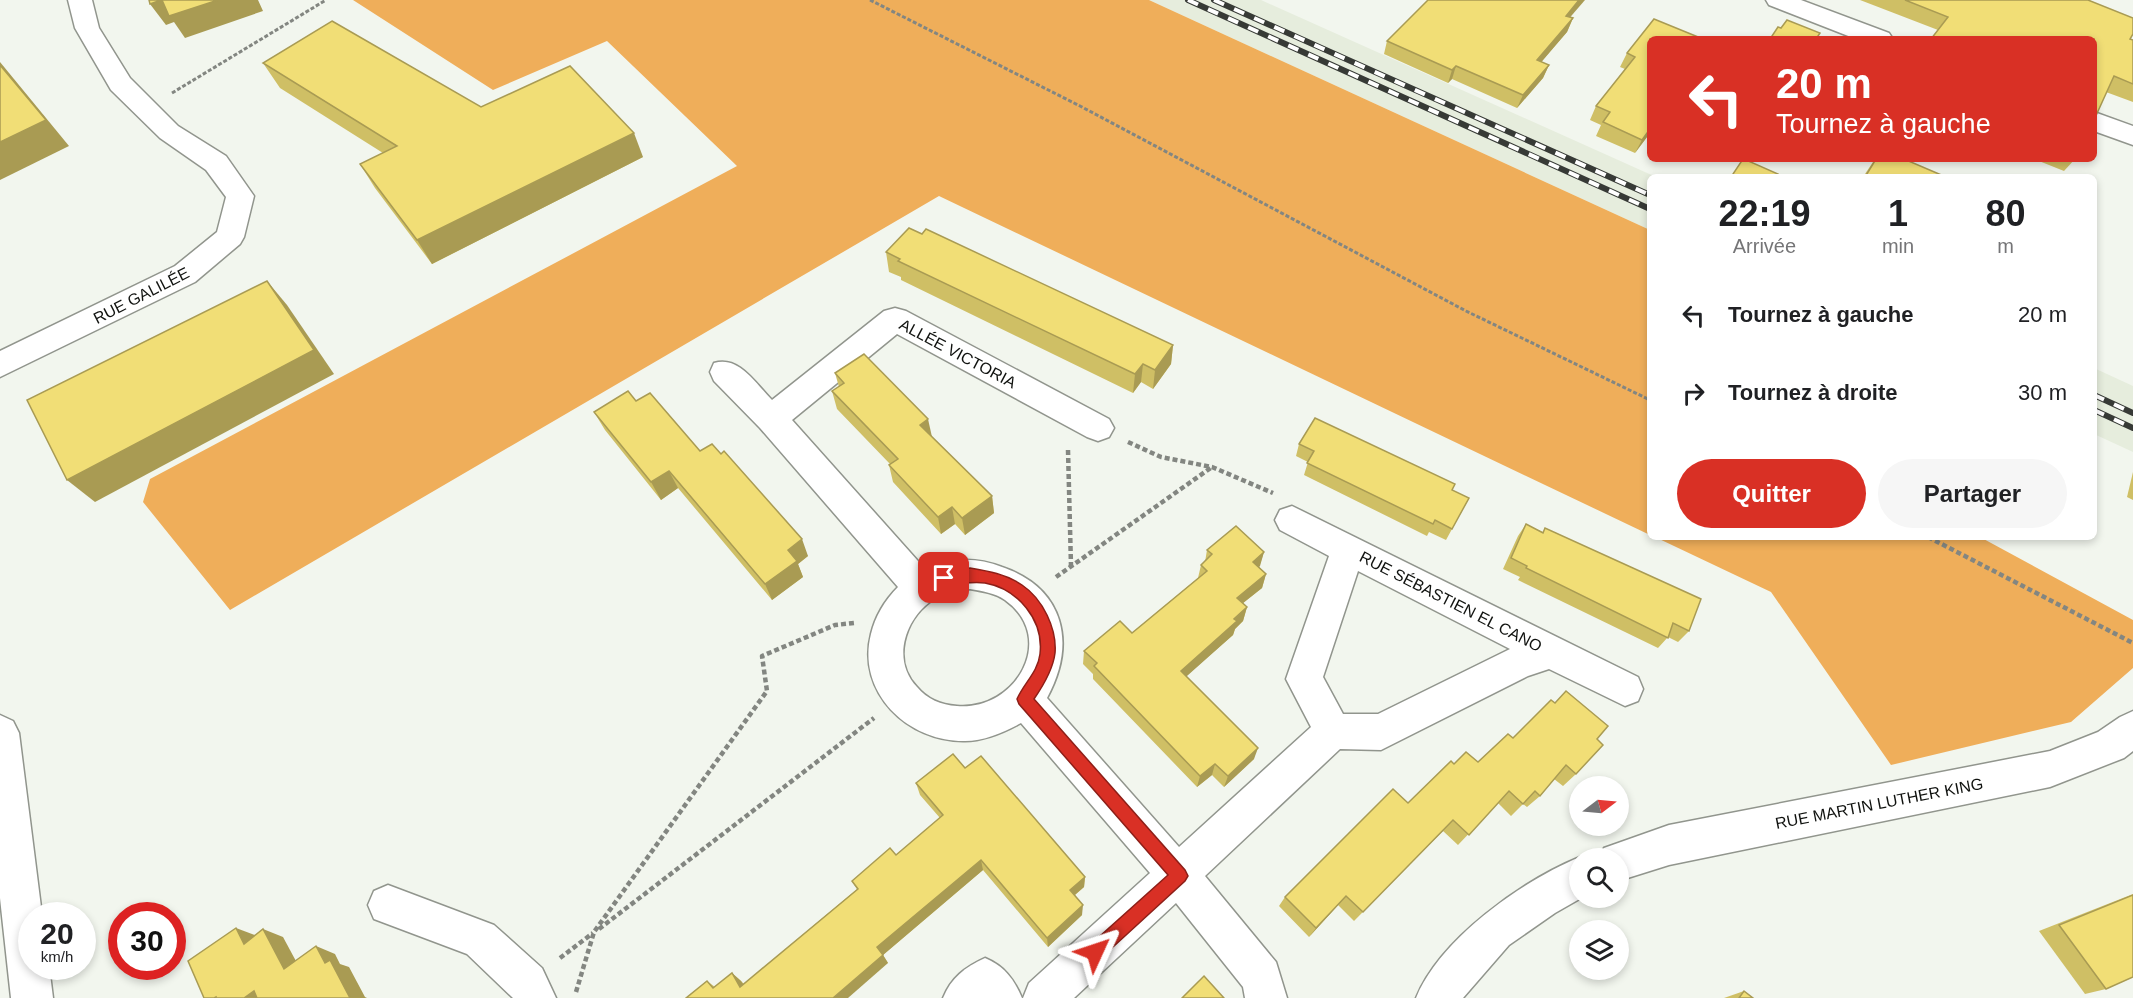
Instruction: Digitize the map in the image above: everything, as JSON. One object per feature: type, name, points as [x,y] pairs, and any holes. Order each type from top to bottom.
[{"type":"street","name":"RUE GALILÉE","points":[[0,365],[185,274],[230,237],[240,196],[216,163],[169,132],[120,84],[87,28],[80,0]]},
{"type":"street","points":[[1778,0],[1872,36]]},
{"type":"street","points":[[2097,122],[2133,136]]},
{"type":"street","name":"ALLÉE VICTORIA","points":[[771,419],[895,319],[1098,428]]},
{"type":"street","points":[[725,372],[771,419],[920,588]]},
{"type":"street","points":[[1292,520],[1348,549]]},
{"type":"street","name":"RUE SÉBASTIEN EL CANO","points":[[1348,549],[1551,652],[1519,662],[1381,732],[1334,731],[1304,679],[1348,549]]},
{"type":"street","points":[[970,574],[995,579],[1018,590],[1026,598],[1035,607],[1045,629],[1047,654],[1040,678],[1024,699],[1002,715],[975,723],[947,723],[921,714],[901,698],[888,676],[884,652],[888,628],[901,606],[920,588],[944,578],[970,574]]},
{"type":"street","points":[[1551,652],[1625,689]]},
{"type":"street","points":[[1024,699],[1179,876],[1261,977],[1266,998]]},
{"type":"street","name":"RUE MARTIN LUTHER KING","points":[[1629,858],[1669,845],[2050,769],[2111,745],[2133,729]]},
{"type":"street","points":[[1044,998],[1334,731]]},
{"type":"street","points":[[0,733],[32,998]]},
{"type":"street","points":[[1437,998],[1441,990],[1495,931],[1541,899],[1569,883]]},
{"type":"street","points":[[388,905],[480,939],[531,991]]},
{"type":"street","points":[[964,998],[985,979],[1001,998]]},
{"type":"path","points":[[146,110],[326,0]]},
{"type":"path","points":[[870,0],[1080,106],[1466,311],[1647,399]]},
{"type":"path","points":[[1067,412],[1071,567]]},
{"type":"path","points":[[1098,428],[1115,433],[1135,447],[1161,457],[1212,467],[1276,494],[1292,520]]},
{"type":"path","points":[[1026,598],[1212,467]]},
{"type":"path","points":[[1934,540],[2133,643]]},
{"type":"path","points":[[574,998],[594,932],[767,691],[762,656],[835,625],[893,620]]},
{"type":"path","points":[[531,991],[594,932],[901,698]]},
{"type":"shaded area","points":[[353,0],[1149,0],[1647,229],[1647,534],[939,196],[230,610],[143,502],[150,479],[737,166],[607,41],[493,90]]},
{"type":"shaded area","points":[[1149,0],[1261,0],[1649,174],[1647,174],[1647,229]]},
{"type":"shaded area","points":[[2097,369],[2133,386],[2133,452],[2097,435]]},
{"type":"shaded area","points":[[1661,540],[1986,540],[2133,620],[2133,668],[2071,722],[1891,765],[1771,592]]},
{"type":"building","points":[[149,0],[161,0],[150,4]]},
{"type":"building","points":[[162,0],[218,0],[169,16]]},
{"type":"building","points":[[1428,0],[1579,0],[1566,16],[1573,18],[1537,60],[1549,65],[1523,95],[1456,66],[1452,70],[1387,41]]},
{"type":"building","points":[[1905,0],[2088,0],[2133,18],[2133,34],[2130,39],[2133,40],[2133,84],[2114,76],[2097,113],[2097,36],[1933,36],[1948,17]]},
{"type":"building","points":[[1654,19],[1696,36],[1647,36],[1647,133],[1642,140],[1603,122],[1610,112],[1596,106],[1635,57],[1627,53]]},
{"type":"building","points":[[1787,20],[1820,33],[1818,36],[1772,36],[1778,27],[1781,28]]},
{"type":"building","points":[[332,21],[481,107],[570,66],[634,133],[417,240],[360,164],[397,146],[263,63]]},
{"type":"building","points":[[0,65],[46,120],[0,142]]},
{"type":"building","points":[[1741,162],[1750,162],[1778,174],[1733,174]]},
{"type":"building","points":[[1874,162],[1911,162],[1939,174],[1867,174]]},
{"type":"building","points":[[909,228],[922,234],[926,229],[1173,345],[1155,370],[1143,364],[1135,374],[898,261],[900,259],[886,252]]},
{"type":"building","points":[[267,281],[314,350],[67,480],[27,400]]},
{"type":"building","points":[[864,354],[928,419],[920,425],[992,496],[962,518],[952,507],[938,517],[889,465],[898,459],[832,391],[844,383],[835,373]]},
{"type":"building","points":[[628,391],[636,401],[650,393],[700,451],[712,444],[721,454],[724,451],[802,539],[788,550],[797,561],[765,584],[669,471],[651,482],[594,412]]},
{"type":"building","points":[[1315,418],[1455,484],[1452,490],[1469,498],[1452,529],[1435,520],[1433,524],[1307,463],[1314,451],[1299,444]]},
{"type":"building","points":[[1526,524],[1543,533],[1545,528],[1701,599],[1689,631],[1673,623],[1668,638],[1526,568],[1527,566],[1511,558]]},
{"type":"building","points":[[1236,526],[1264,552],[1253,562],[1266,574],[1237,598],[1247,607],[1234,619],[1237,621],[1181,671],[1258,748],[1228,776],[1215,764],[1200,776],[1094,666],[1097,663],[1084,651],[1120,621],[1132,633],[1207,571],[1201,565],[1212,554],[1207,550]]},
{"type":"building","points":[[1566,691],[1608,726],[1597,739],[1603,745],[1576,774],[1566,765],[1540,796],[1535,791],[1523,804],[1509,791],[1469,835],[1453,820],[1363,912],[1346,896],[1316,928],[1285,897],[1393,789],[1408,803],[1451,761],[1454,764],[1466,752],[1478,762],[1508,734],[1513,738],[1551,700],[1555,703]]},
{"type":"building","points":[[953,754],[965,768],[981,756],[1085,877],[1070,890],[1083,905],[1047,938],[981,860],[877,947],[883,955],[833,998],[686,998],[707,981],[713,988],[732,973],[740,987],[858,889],[852,881],[890,848],[896,855],[943,815],[916,783]]},
{"type":"building","points":[[2133,895],[2133,977],[2106,989],[2059,925]]},
{"type":"building","points":[[236,928],[244,944],[263,929],[284,969],[316,946],[325,963],[330,960],[350,998],[257,998],[254,991],[244,998],[204,998],[188,961]]},
{"type":"building","points":[[1204,976],[1224,998],[1182,998]]},
{"type":"building","points":[[1744,991],[1753,998],[1739,998]]},
{"type":"railway","points":[[1188,0],[1647,208]]},
{"type":"railway","points":[[1214,0],[1647,194]]},
{"type":"railway","points":[[2097,396],[2133,413]]},
{"type":"railway","points":[[2097,411],[2133,428]]},
{"type":"route","points":[[944,578],[970,574],[995,579],[1018,590],[1035,607],[1045,629],[1047,654],[1040,678],[1024,699],[1179,876],[1095,952]]}]
